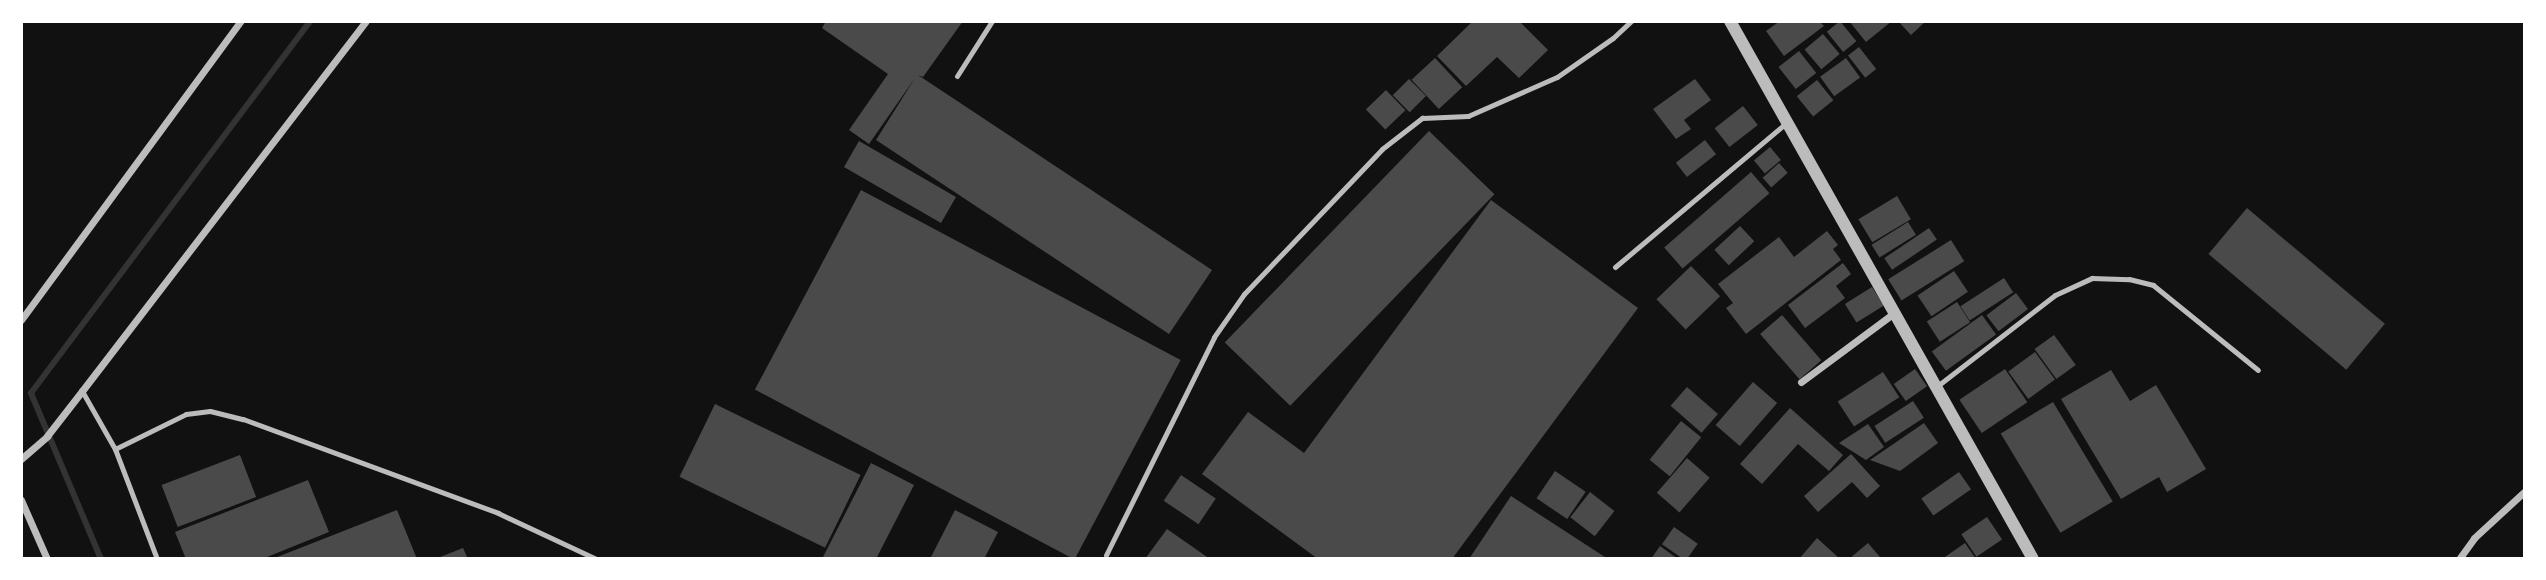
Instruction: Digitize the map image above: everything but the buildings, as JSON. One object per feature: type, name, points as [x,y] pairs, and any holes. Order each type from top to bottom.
[{"type":"street","points":[[21,320],[241,21]]},
{"type":"street","points":[[21,459],[41,442],[82,391],[366,21]]},
{"type":"street","points":[[1730,21],[2033,559]]},
{"type":"street","points":[[1801,382],[1894,313]]},
{"type":"street","points":[[2459,559],[2474,538],[2525,491]]},
{"type":"street","points":[[21,500],[47,559]]},
{"type":"lane","points":[[957,76],[992,21]]},
{"type":"lane","points":[[1105,555],[1179,403],[1221,326],[1244,294],[1382,149],[1422,118],[1468,116],[1557,76],[1613,38],[1631,21]]},
{"type":"lane","points":[[1615,267],[1787,122]]},
{"type":"lane","points":[[1936,387],[2055,295],[2092,278],[2110,277],[2153,285],[2258,370]]},
{"type":"lane","points":[[82,391],[115,449],[157,559]]},
{"type":"lane","points":[[115,449],[186,414],[210,411],[243,419],[498,513],[596,559]]},
{"type":"waterway","points":[[101,559],[31,393],[310,21]]}]
